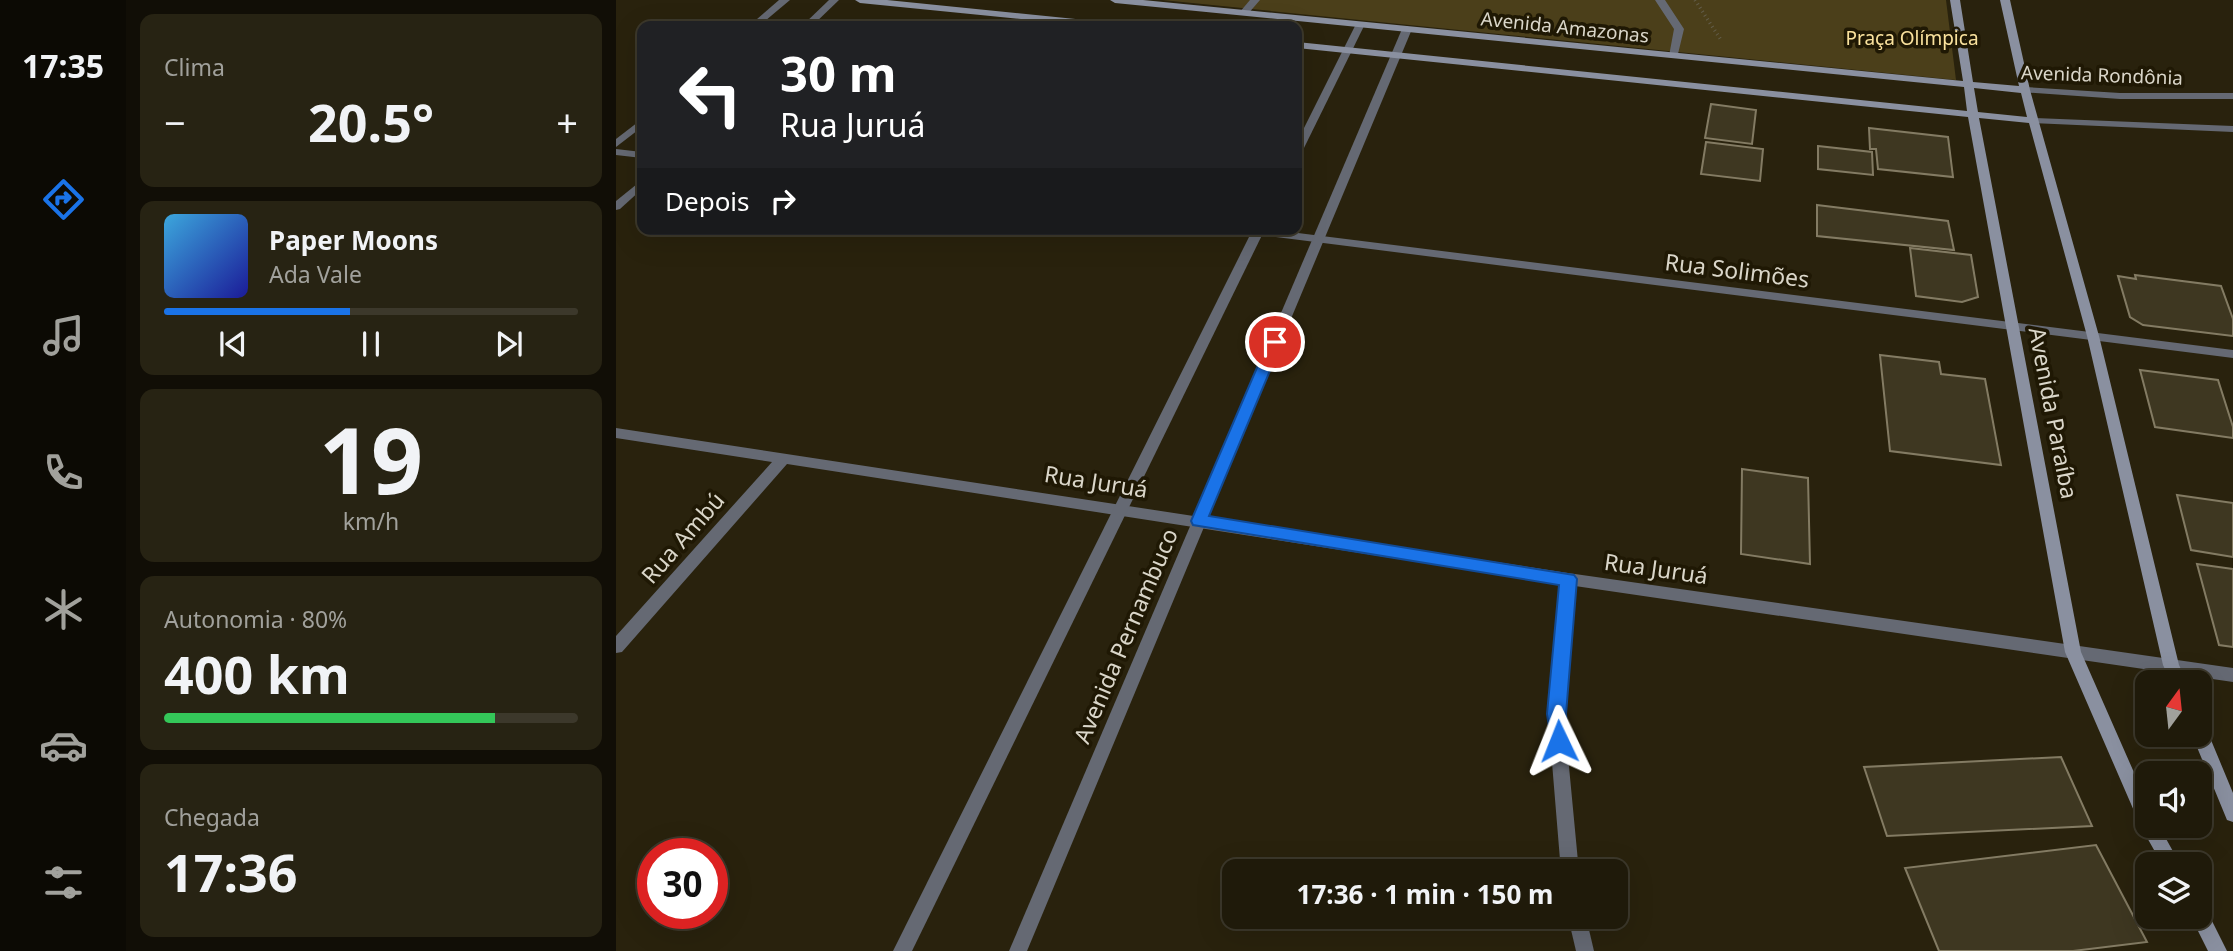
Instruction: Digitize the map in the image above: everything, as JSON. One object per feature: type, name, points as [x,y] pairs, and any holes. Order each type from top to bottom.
[{"type":"main road","points":[[860,0],[1066,21]]},
{"type":"main road","name":"Avenida Amazonas","points":[[1115,0],[1969,85]]},
{"type":"main road","name":"Avenida Paraíba","points":[[1955,0],[2011,326],[2073,652],[2135,799]]},
{"type":"main road","points":[[2005,0],[2025,90],[2093,336],[2173,670]]},
{"type":"main road","name":"Avenida Amazonas","points":[[1302,46],[1973,115]]},
{"type":"main road","name":"Avenida Rondônia","points":[[1969,85],[2025,90]]},
{"type":"main road","points":[[1973,115],[2035,121]]},
{"type":"main road","points":[[2206,747],[2233,814]]},
{"type":"main road","points":[[2206,929],[2218,951]]},
{"type":"street","points":[[760,21],[785,0]]},
{"type":"street","points":[[812,21],[834,0]]},
{"type":"street","points":[[1244,13],[1255,0]]},
{"type":"street","points":[[1660,0],[1679,29],[1674,56]]},
{"type":"street","points":[[1302,142],[1360,24]]},
{"type":"street","name":"Avenida Pernambuco","points":[[1018,951],[1407,29]]},
{"type":"street","name":"Avenida Rondônia","points":[[2025,90],[2120,96],[2233,96]]},
{"type":"street","points":[[2035,121],[2233,129]]},
{"type":"street","points":[[616,144],[637,126]]},
{"type":"street","points":[[616,152],[637,154]]},
{"type":"street","points":[[616,207],[637,188]]},
{"type":"street","points":[[902,951],[1256,235]]},
{"type":"street","name":"Rua Solimões","points":[[1288,235],[2233,354]]},
{"type":"street","name":"Rua Juruá","points":[[616,433],[1568,579],[2233,675]]},
{"type":"street","name":"Rua Ambú","points":[[616,647],[784,458]]},
{"type":"street","points":[[1568,579],[1556,714],[1569,859]]},
{"type":"street","points":[[1580,929],[1585,951]]},
{"type":"path","points":[[1695,0],[1721,37],[1719,60]]},
{"type":"green space","name":"Praça Olímpica","points":[[1162,0],[1946,0],[1956,80]]},
{"type":"building","points":[[1711,104],[1756,110],[1752,144],[1705,138]]},
{"type":"building","points":[[1869,128],[1948,137],[1953,177],[1878,169],[1876,149],[1870,149]]},
{"type":"building","points":[[1706,142],[1763,149],[1760,181],[1701,174]]},
{"type":"building","points":[[1818,146],[1872,152],[1873,175],[1818,169]]},
{"type":"building","points":[[1817,205],[1948,221],[1954,250],[1817,236]]},
{"type":"building","points":[[1910,248],[1971,255],[1978,297],[1962,302],[1916,296]]},
{"type":"building","points":[[2135,275],[2221,286],[2233,319],[2233,336],[2143,325],[2130,317],[2118,276],[2136,279]]},
{"type":"building","points":[[1880,355],[1939,362],[1941,374],[1985,379],[2001,465],[1890,451]]},
{"type":"building","points":[[2140,370],[2218,380],[2233,427],[2233,438],[2155,427]]},
{"type":"building","points":[[1742,469],[1808,478],[1810,564],[1741,554]]},
{"type":"building","points":[[2177,495],[2233,503],[2233,557],[2191,550]]},
{"type":"building","points":[[2197,564],[2233,569],[2233,647],[2219,645]]},
{"type":"building","points":[[2061,757],[2092,826],[1887,836],[1864,767]]},
{"type":"building","points":[[2096,845],[2135,919],[2135,929],[2140,929],[2147,942],[2073,951],[1939,951],[1905,868]]},
{"type":"route","points":[[1275,342],[1199,521],[1568,579],[1556,714],[1559,741]]}]
